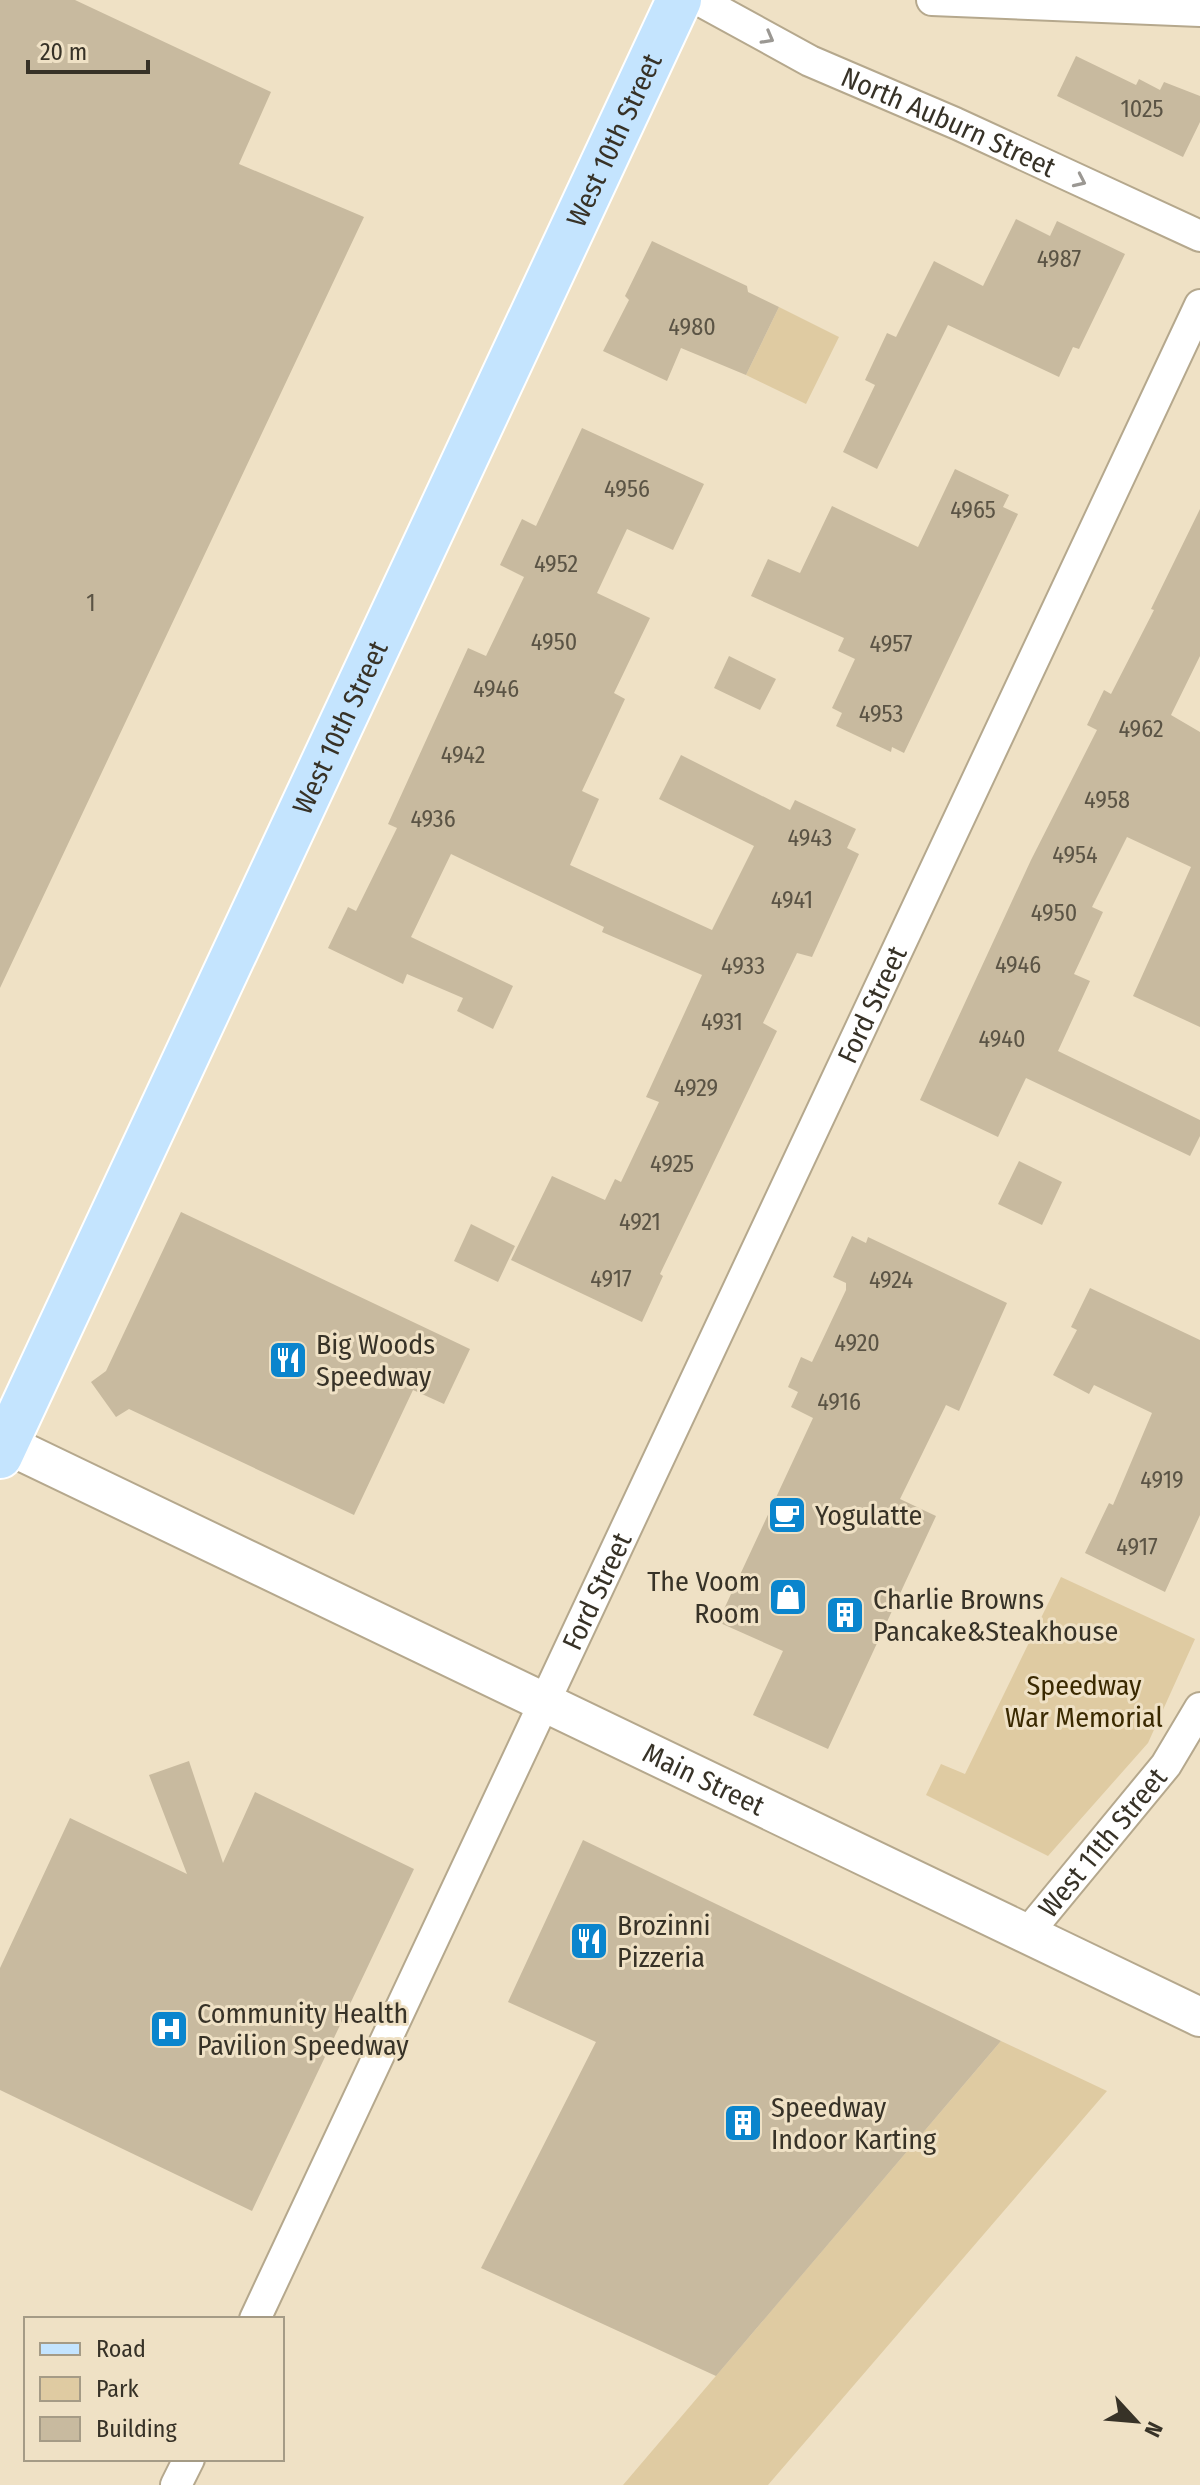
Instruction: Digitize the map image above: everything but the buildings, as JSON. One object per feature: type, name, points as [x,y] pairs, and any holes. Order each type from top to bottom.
[{"type":"main road","name":"West 10th Street","points":[[3,1450],[679,0]]},
{"type":"street","name":"North Auburn Street","points":[[699,0],[810,61],[955,123],[1200,236]]},
{"type":"street","points":[[932,0],[1200,11]]},
{"type":"street","name":"Ford Street","points":[[256,2317],[1200,305]]},
{"type":"street","name":"Main Street","points":[[3,1450],[206,1540],[1200,2017]]},
{"type":"street","name":"West 11th Street","points":[[1026,1935],[1166,1765],[1200,1708]]},
{"type":"street","points":[[176,2485],[188,2461]]},
{"type":"green space","points":[[779,307],[839,337],[806,404],[746,375]]},
{"type":"green space","name":"Speedway War Memorial","points":[[1061,1577],[1195,1639],[1148,1743],[1048,1856],[926,1795],[941,1764],[965,1774]]},
{"type":"green space","points":[[1001,2041],[1107,2091],[768,2485],[623,2485]]},
{"type":"place","name":"Big Woods Speedway","points":[[288,1360]]},
{"type":"place","name":"Yogulatte","points":[[787,1515]]},
{"type":"place","name":"The Voom Room","points":[[788,1597]]},
{"type":"place","name":"Charlie Browns Pancake&Steakhouse","points":[[845,1615]]},
{"type":"place","name":"Brozinni Pizzeria","points":[[589,1941]]},
{"type":"place","name":"Community Health Pavilion Speedway","points":[[169,2029]]},
{"type":"place","name":"Speedway Indoor Karting","points":[[743,2123]]}]
